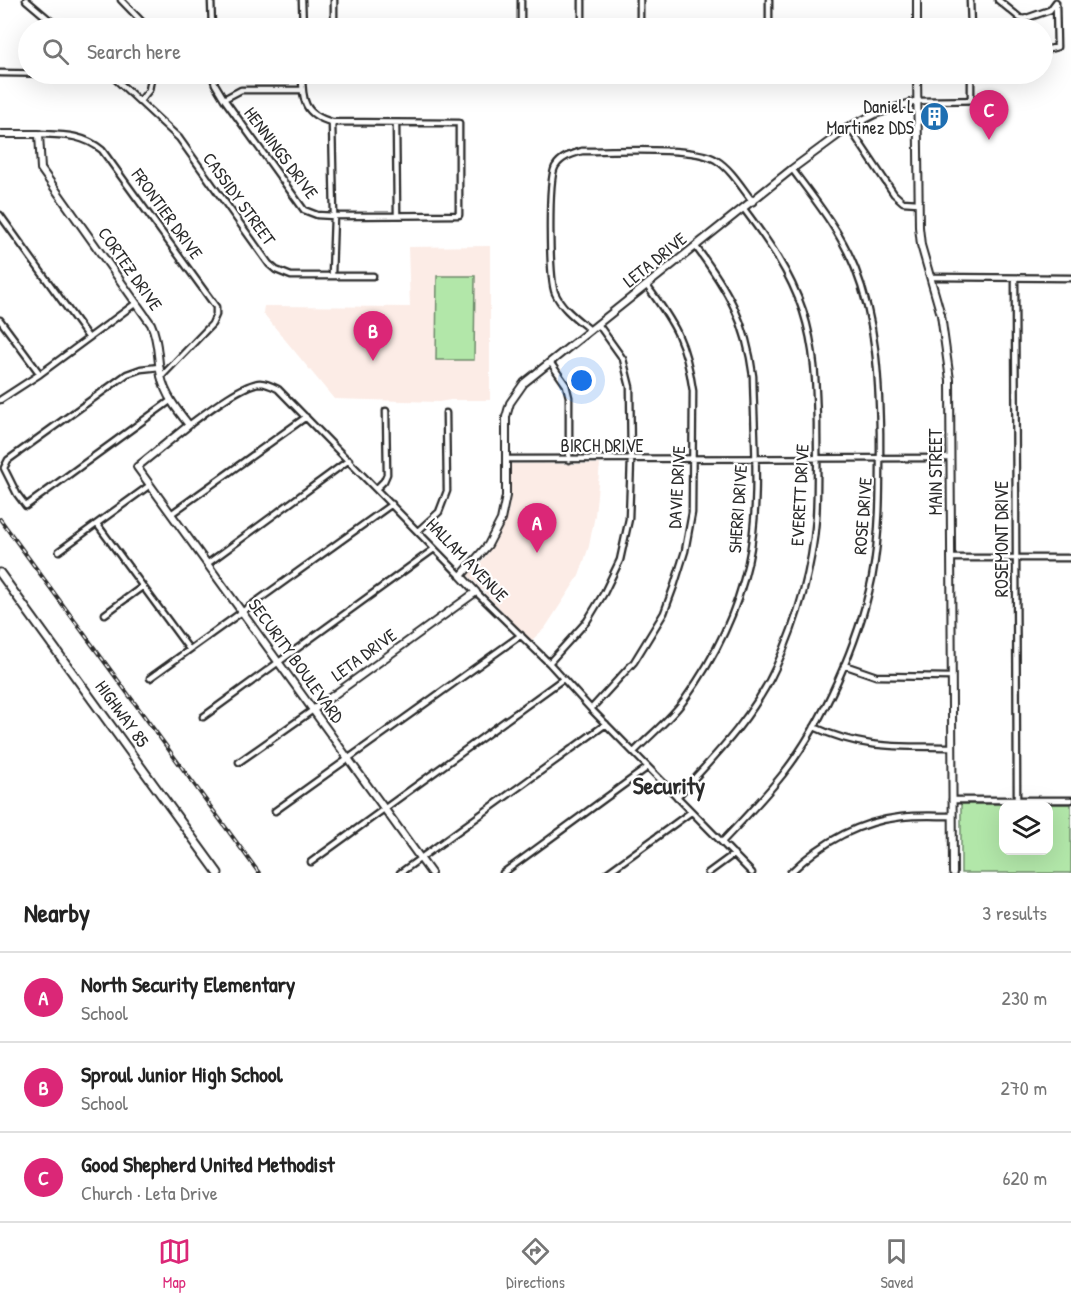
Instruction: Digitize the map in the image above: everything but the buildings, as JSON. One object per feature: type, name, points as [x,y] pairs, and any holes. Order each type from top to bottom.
[{"type":"main road","name":"HIGHWAY 85","points":[[0,573],[218,873]]},
{"type":"street","points":[[26,0],[47,18]]},
{"type":"street","points":[[211,0],[212,18]]},
{"type":"street","points":[[303,0],[303,18]]},
{"type":"street","points":[[334,0],[334,18]]},
{"type":"street","points":[[521,0],[522,18]]},
{"type":"street","points":[[582,0],[582,18]]},
{"type":"street","points":[[640,0],[640,18]]},
{"type":"street","points":[[769,0],[769,18]]},
{"type":"street","points":[[917,0],[917,18]]},
{"type":"street","points":[[970,0],[971,18]]},
{"type":"street","points":[[998,0],[1020,18]]},
{"type":"street","points":[[124,1],[139,18]]},
{"type":"street","points":[[1027,18],[1050,10],[1057,1]]},
{"type":"street","points":[[1053,48],[1057,47],[1057,1]]},
{"type":"street","points":[[0,74],[18,74]]},
{"type":"street","name":"CASSIDY STREET","points":[[121,84],[179,138],[269,264],[276,270],[291,276],[373,276]]},
{"type":"street","points":[[140,101],[149,90],[150,84]]},
{"type":"street","name":"HENNINGS DRIVE","points":[[214,84],[304,210],[317,215],[334,216],[459,215],[459,123],[396,123]]},
{"type":"street","points":[[302,84],[305,103],[310,112],[319,119],[332,122],[396,123],[397,215]]},
{"type":"street","name":"MAIN STREET","points":[[917,84],[920,236],[941,315],[948,358],[953,873]]},
{"type":"street","points":[[971,84],[971,99]]},
{"type":"street","points":[[224,99],[241,90],[302,90]]},
{"type":"street","name":"LETA DRIVE","points":[[461,576],[488,545],[501,520],[506,496],[506,417],[510,403],[524,383],[792,169],[849,127],[875,114],[917,101],[999,100]]},
{"type":"street","points":[[332,122],[334,216],[332,275]]},
{"type":"street","points":[[849,127],[894,194],[903,202],[918,203]]},
{"type":"street","name":"FRONTIER DRIVE","points":[[0,134],[75,135],[92,142],[102,150],[216,307],[216,315],[212,324],[161,377]]},
{"type":"street","name":"CORTEZ DRIVE","points":[[39,134],[41,169],[151,324],[156,335],[161,377],[170,400],[189,425]]},
{"type":"street","points":[[590,330],[567,310],[555,293],[552,282],[550,186],[555,167],[562,159],[582,151],[704,154],[722,164],[753,202]]},
{"type":"street","name":"ROSE DRIVE","points":[[722,842],[784,773],[814,727],[844,665],[860,621],[872,579],[878,533],[879,382],[875,340],[867,305],[855,268],[837,231],[792,169]]},
{"type":"street","name":"EVERETT DRIVE","points":[[677,797],[735,734],[776,668],[799,605],[808,569],[816,519],[815,369],[810,338],[802,310],[783,265],[744,209]]},
{"type":"street","points":[[0,215],[88,337]]},
{"type":"street","name":"SHERRI DRIVE","points":[[634,752],[683,701],[709,662],[729,622],[748,563],[754,518],[753,376],[743,328],[733,303],[696,246]]},
{"type":"street","points":[[932,277],[1071,278]]},
{"type":"street","name":"ROSEMONT DRIVE","points":[[1015,278],[1017,800]]},
{"type":"street","name":"DAVIE DRIVE","points":[[591,709],[634,662],[664,613],[685,550],[692,513],[693,391],[686,351],[673,322],[647,285]]},
{"type":"street","points":[[0,400],[40,374],[136,303]]},
{"type":"street","points":[[0,320],[40,374]]},
{"type":"street","points":[[549,663],[587,621],[604,593],[620,560],[629,519],[630,387],[627,372],[617,349],[598,324]]},
{"type":"street","points":[[550,362],[566,385],[569,397],[569,460]]},
{"type":"street","points":[[160,367],[141,369],[127,374],[8,460],[4,468],[17,494],[26,506],[170,400]]},
{"type":"street","name":"HALLAM AVENUE","points":[[137,467],[189,425],[246,386],[258,383],[278,389],[476,592],[549,663],[752,873]]},
{"type":"street","points":[[377,488],[387,474],[386,411]]},
{"type":"street","points":[[418,531],[439,512],[447,491],[446,413]]},
{"type":"street","points":[[171,514],[306,417]]},
{"type":"street","name":"BIRCH DRIVE","points":[[506,459],[950,458]]},
{"type":"street","points":[[207,564],[349,460]]},
{"type":"street","name":"SECURITY BOULEVARD","points":[[137,467],[431,873]]},
{"type":"street","points":[[59,551],[150,485]]},
{"type":"street","points":[[150,678],[392,504]]},
{"type":"street","points":[[97,524],[189,649]]},
{"type":"street","points":[[203,717],[434,549]]},
{"type":"street","points":[[951,558],[1071,558]]},
{"type":"street","points":[[105,614],[142,587]]},
{"type":"street","name":"LETA DRIVE","points":[[239,762],[476,592]]},
{"type":"street","points":[[276,811],[521,635]]},
{"type":"street","points":[[844,665],[876,676],[951,677]]},
{"type":"street","points":[[310,862],[563,679]]},
{"type":"street","points":[[400,873],[606,724]]},
{"type":"street","points":[[814,727],[838,738],[874,746],[951,747]]},
{"type":"street","points":[[503,873],[648,767]]},
{"type":"street","points":[[952,800],[1071,800]]},
{"type":"street","points":[[607,873],[691,812]]},
{"type":"street","points":[[790,873],[827,842],[857,828],[902,817],[952,816]]},
{"type":"street","points":[[708,873],[734,854]]},
{"type":"shaded area","points":[[490,246],[490,400],[439,402],[334,399],[263,313],[264,306],[410,307],[408,247]]},
{"type":"shaded area","points":[[511,464],[600,464],[595,515],[589,546],[579,576],[545,628],[531,641],[468,575],[495,543],[508,513]]},
{"type":"green space","points":[[437,276],[475,276],[474,360],[436,360]]},
{"type":"green space","points":[[961,804],[999,804],[999,855],[1053,855],[1053,804],[1071,804],[1071,873],[961,873]]},
{"type":"railway","points":[[0,519],[259,873]]},
{"type":"place","name":"Daniel L Martinez DDS","points":[[935,117]]},
{"type":"place","name":"Good Shepherd United Methodist","points":[[989,140]]},
{"type":"place","name":"Sproul Junior High School","points":[[373,361]]},
{"type":"place","name":"North Security Elementary","points":[[537,553]]},
{"type":"district","name":"Security","points":[[669,786]]}]
